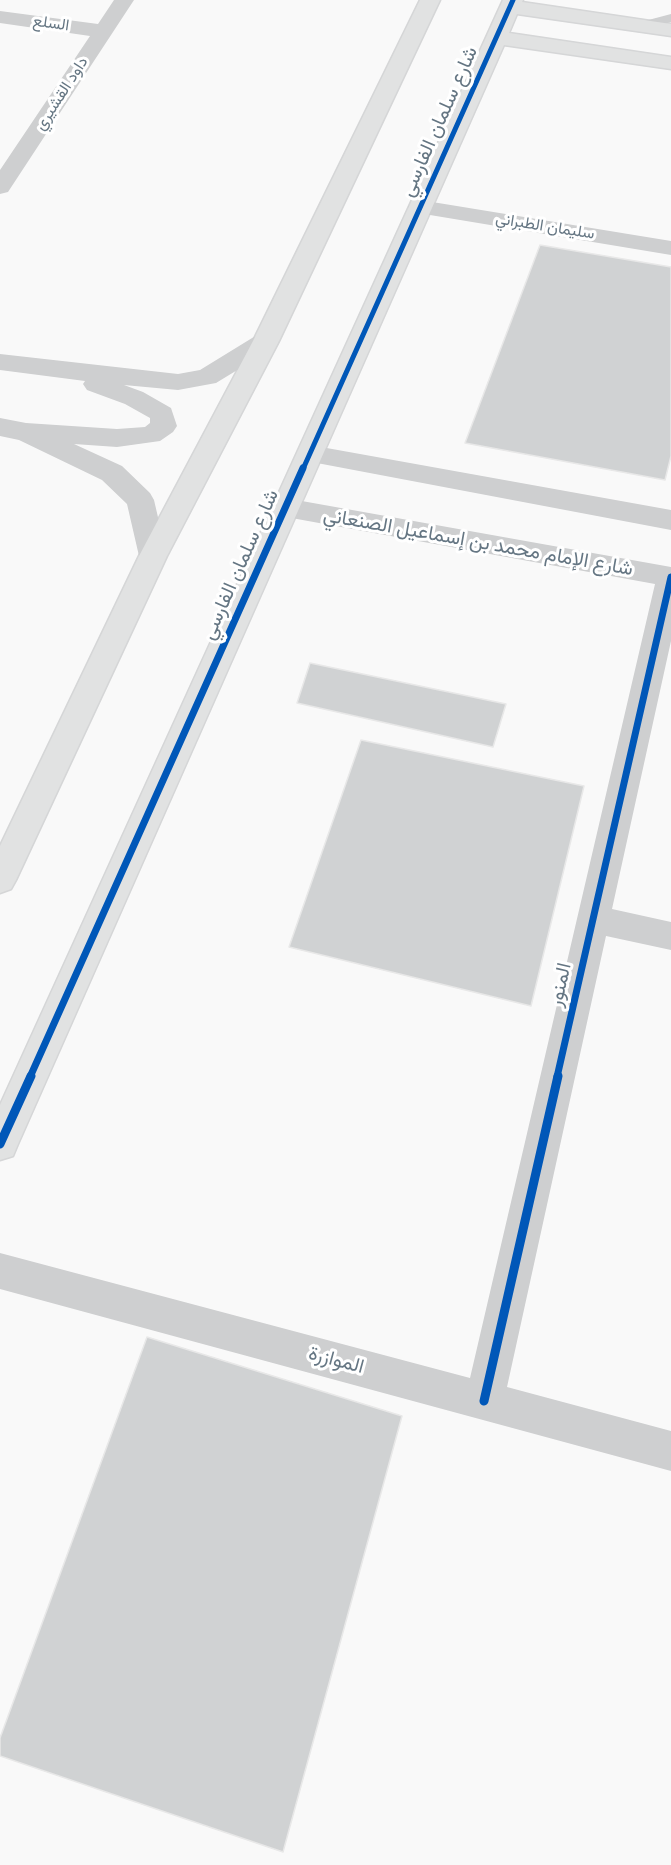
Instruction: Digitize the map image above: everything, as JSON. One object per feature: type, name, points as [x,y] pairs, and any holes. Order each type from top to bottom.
[{"type":"street","name":"داود القشيري","points":[[3,179],[124,0]]},
{"type":"street","points":[[0,880],[153,556],[266,341],[430,0]]},
{"type":"street","points":[[511,3],[671,30]]},
{"type":"street","name":"شارع سلمان الفارسي","points":[[0,1144],[511,3]]},
{"type":"street","name":"السلع","points":[[0,17],[103,32]]},
{"type":"street","points":[[496,37],[671,63]]},
{"type":"street","name":"سليمان الطبراني","points":[[420,207],[671,248]]},
{"type":"street","points":[[0,362],[178,382],[207,377],[266,341]]},
{"type":"street","points":[[13,430],[117,438],[152,435],[164,426],[162,414],[134,398],[60,370]]},
{"type":"street","points":[[13,430],[112,473],[140,500],[153,556]]},
{"type":"street","points":[[310,454],[671,520]]},
{"type":"street","name":"شارع الإمام محمد بن إسماعيل الصنعاني","points":[[285,508],[671,577]]},
{"type":"street","name":"المنور","points":[[484,1401],[671,577]]},
{"type":"street","points":[[593,918],[671,936]]},
{"type":"street","name":"الموازرة","points":[[0,1270],[671,1451]]},
{"type":"lane","points":[[642,26],[671,18]]},
{"type":"building","points":[[540,245],[671,267],[671,456],[665,480],[465,443]]},
{"type":"building","points":[[310,663],[506,704],[493,747],[297,703]]},
{"type":"building","points":[[361,740],[584,786],[531,1006],[289,947]]},
{"type":"building","points":[[147,1337],[402,1416],[283,1852],[0,1756],[0,1738]]},
{"type":"cycle path","points":[[0,1144],[513,0]]},
{"type":"cycle path","points":[[484,1401],[671,577]]}]
